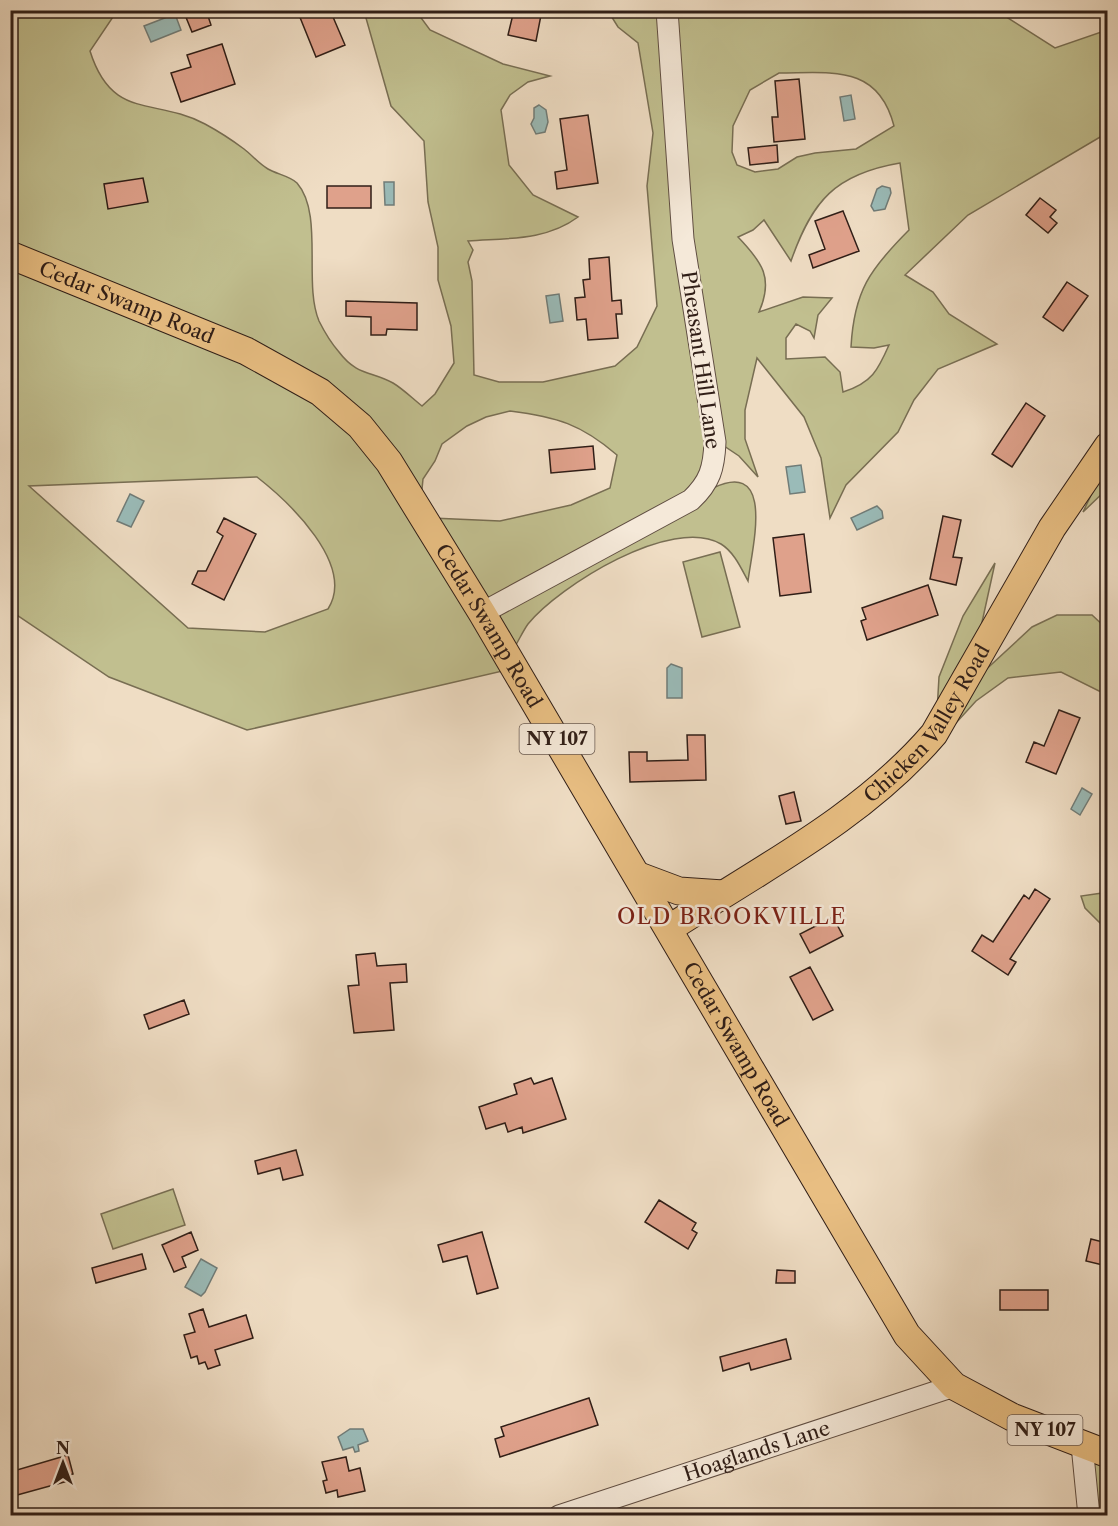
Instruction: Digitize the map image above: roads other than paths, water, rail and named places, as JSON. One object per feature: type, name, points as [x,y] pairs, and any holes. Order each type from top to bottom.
[{"type":"main road","name":"Cedar Swamp Road","points":[[10,255],[246,351],[321,392],[360,426],[389,462],[482,613],[670,928],[907,1335],[954,1386],[1012,1417],[1107,1454]]},
{"type":"main road","name":"Chicken Valley Road","points":[[670,928],[833,823],[889,782],[934,734],[1052,528],[1107,446]]},
{"type":"main road","points":[[639,876],[679,891],[723,894]]},
{"type":"street","name":"Pheasant Hill Lane","points":[[482,613],[691,500],[704,487],[714,465],[715,442],[684,239],[667,10]]},
{"type":"street","name":"Hoaglands Lane","points":[[559,1515],[954,1386]]},
{"type":"street","points":[[1082,1445],[1089,1515]]},
{"type":"water","points":[[175,14],[181,30],[151,42],[144,26]]},
{"type":"water","points":[[851,95],[855,119],[844,121],[840,97]]},
{"type":"water","points":[[539,105],[546,110],[548,122],[545,132],[536,134],[531,124],[534,118],[534,108]]},
{"type":"water","points":[[384,182],[394,182],[394,205],[385,205]]},
{"type":"water","points":[[882,186],[890,188],[891,193],[885,209],[874,211],[871,206],[877,189]]},
{"type":"water","points":[[559,294],[563,321],[550,323],[546,296]]},
{"type":"water","points":[[801,465],[805,492],[790,494],[786,467]]},
{"type":"water","points":[[130,494],[144,501],[131,527],[117,521]]},
{"type":"water","points":[[877,506],[882,511],[883,518],[857,530],[851,518]]},
{"type":"water","points":[[671,664],[682,668],[682,698],[667,698],[667,668]]},
{"type":"water","points":[[1082,788],[1092,794],[1080,815],[1071,809]]},
{"type":"water","points":[[201,1259],[217,1268],[201,1296],[185,1287]]},
{"type":"water","points":[[350,1429],[363,1429],[368,1441],[358,1445],[359,1451],[355,1452],[353,1447],[343,1450],[338,1437]]},
{"type":"district","name":"OLD BROOKVILLE","points":[[732,916]]}]
